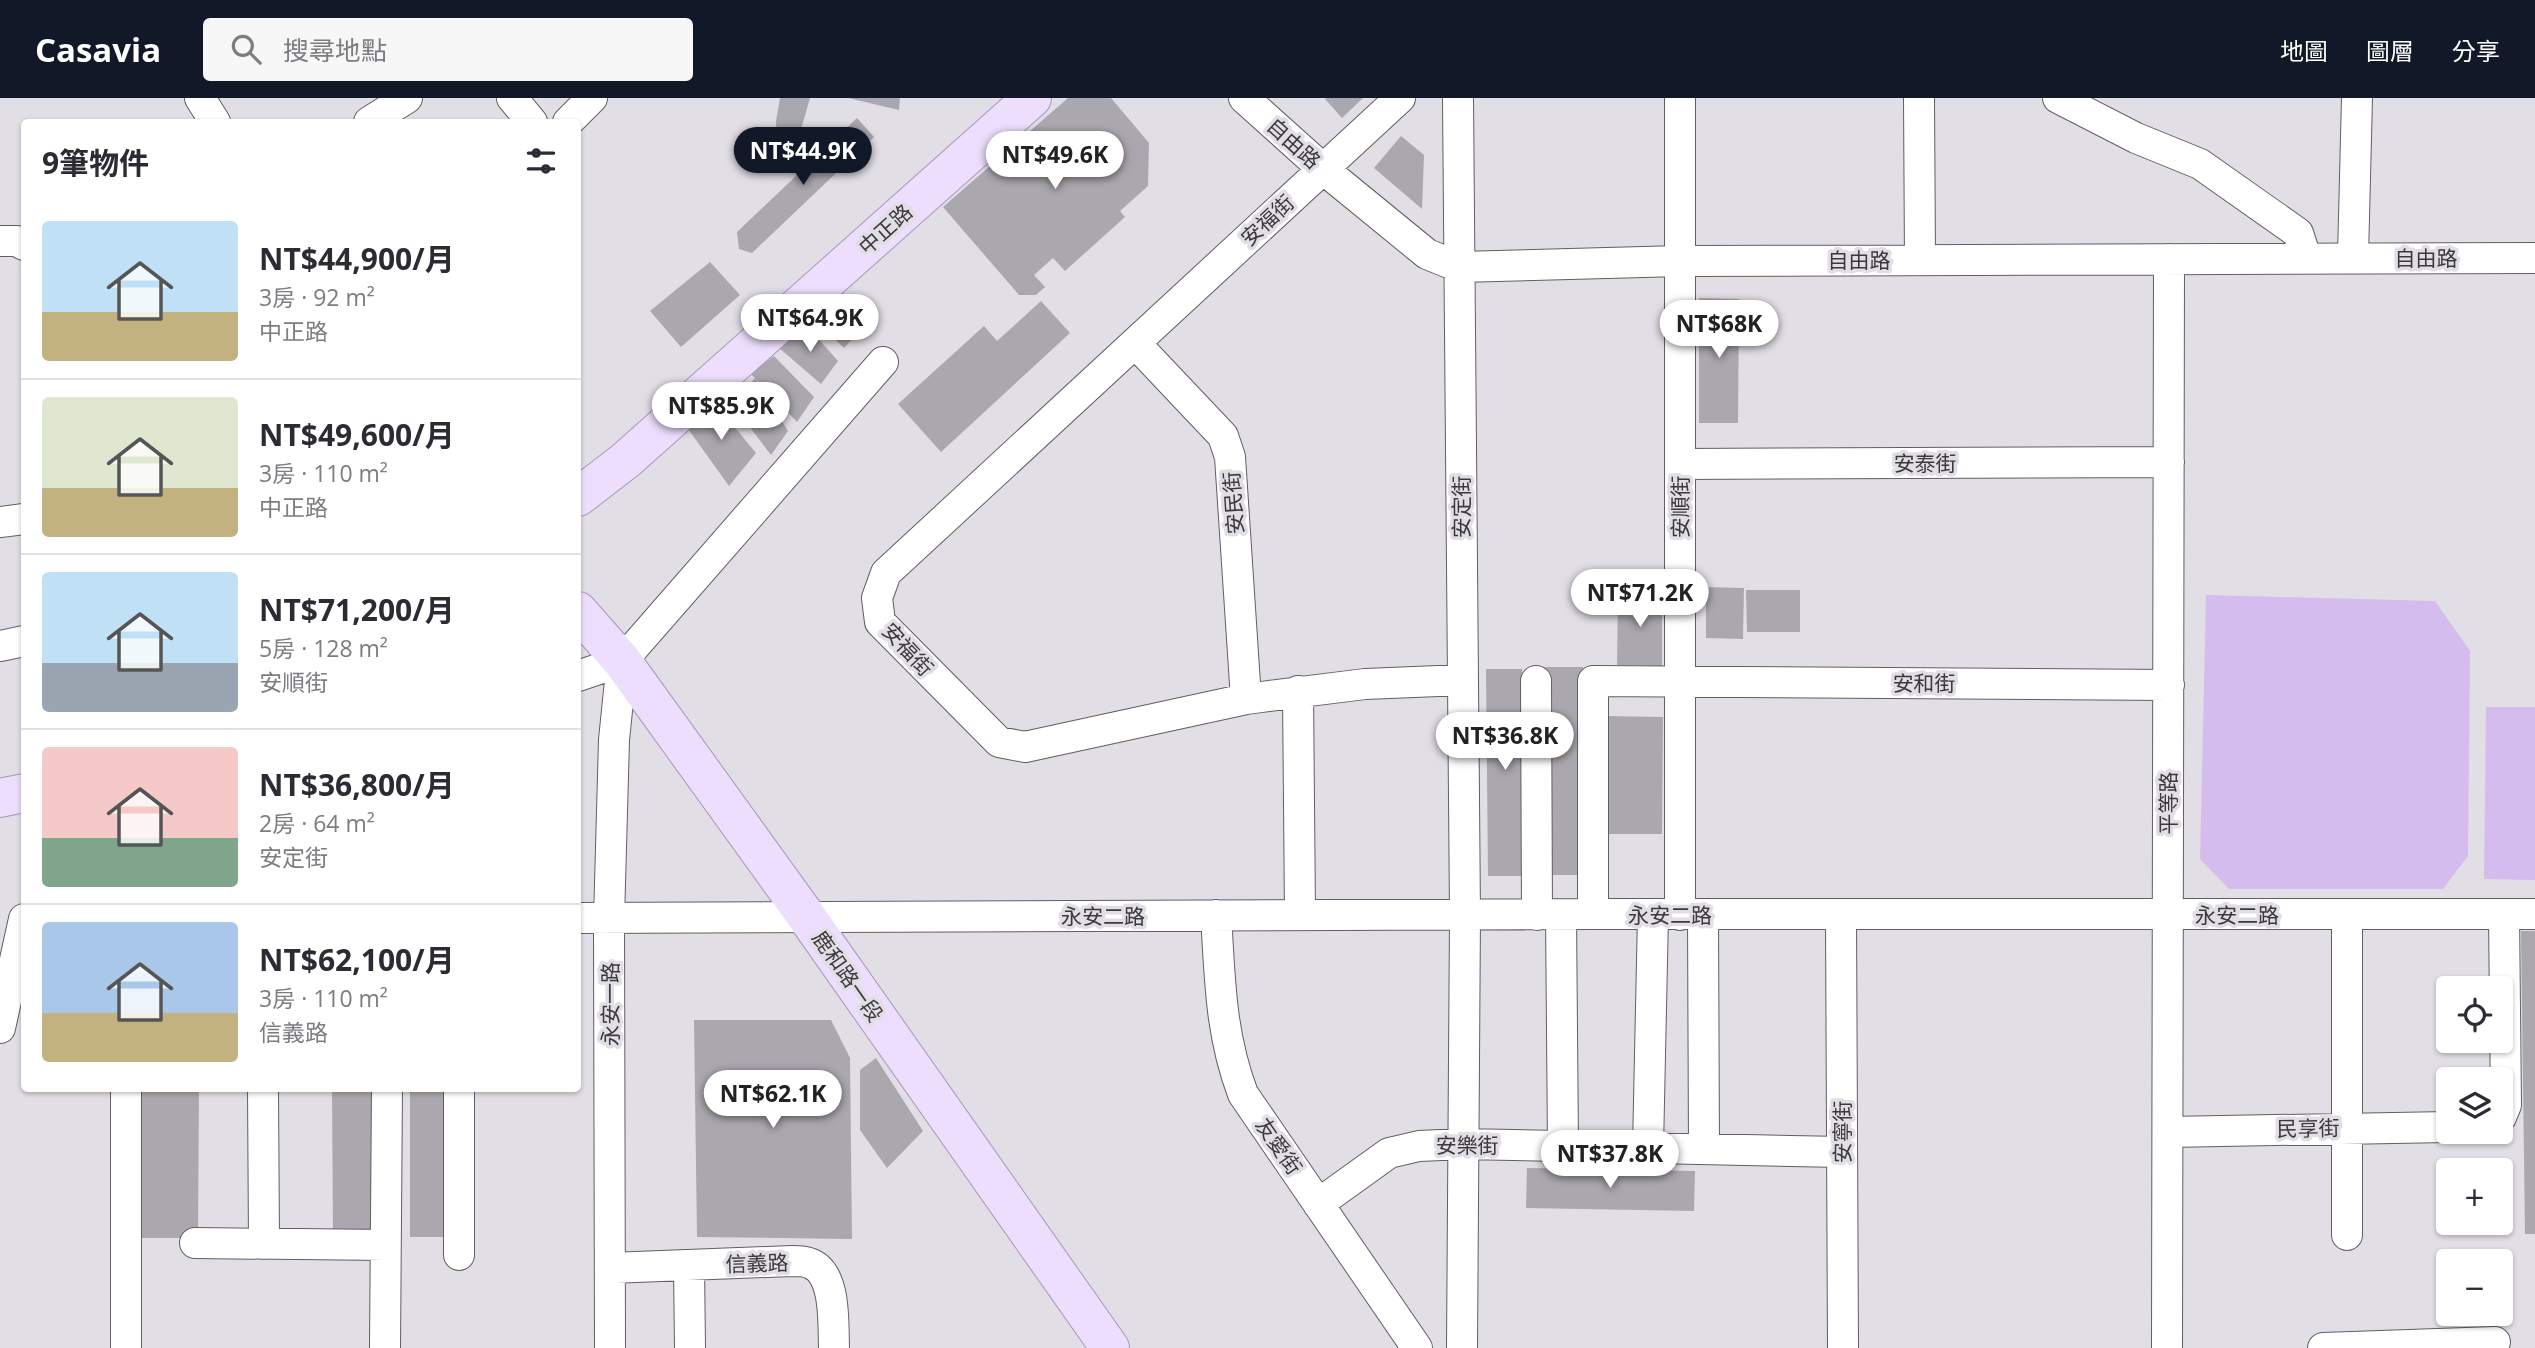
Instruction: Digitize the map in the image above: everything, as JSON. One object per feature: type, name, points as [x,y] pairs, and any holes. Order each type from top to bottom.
[{"type":"main road","name":"中正路","points":[[581,495],[626,460],[1032,98]]},
{"type":"main road","name":"鹿和路一段","points":[[581,614],[622,661],[806,916],[1110,1348]]},
{"type":"main road","points":[[0,798],[21,794]]},
{"type":"street","points":[[200,98],[213,119]]},
{"type":"street","points":[[374,119],[407,98]]},
{"type":"street","points":[[512,98],[530,119]]},
{"type":"street","points":[[571,119],[592,98]]},
{"type":"street","name":"自由路","points":[[1244,98],[1323,169],[1427,254],[1459,267],[1680,261],[2535,258]]},
{"type":"street","name":"安福街","points":[[1399,98],[886,573],[877,598],[880,622],[999,742],[1026,747],[1246,699],[1298,691],[1365,684],[1463,680]]},
{"type":"street","name":"安定街","points":[[1458,98],[1465,915],[1462,1348]]},
{"type":"street","name":"安順街","points":[[1679,915],[1680,98]]},
{"type":"street","points":[[1919,98],[1920,260]]},
{"type":"street","points":[[2058,98],[2136,138],[2200,164],[2298,233],[2306,258]]},
{"type":"street","points":[[2353,257],[2357,98]]},
{"type":"street","points":[[0,241],[21,243]]},
{"type":"street","name":"平等路","points":[[2167,1348],[2169,259]]},
{"type":"street","name":"安民街","points":[[1135,343],[1223,436],[1230,457],[1246,699]]},
{"type":"street","points":[[581,675],[622,661],[883,362]]},
{"type":"street","name":"安泰街","points":[[1680,464],[2169,462]]},
{"type":"street","points":[[0,522],[21,519]]},
{"type":"street","points":[[0,646],[21,642]]},
{"type":"street","name":"永安一路","points":[[610,1348],[609,919],[614,740],[622,661]]},
{"type":"street","points":[[1536,681],[1563,1146]]},
{"type":"street","name":"安和街","points":[[1593,914],[1593,681],[2169,685]]},
{"type":"street","points":[[1298,691],[1300,915]]},
{"type":"street","points":[[2347,914],[2347,1235]]},
{"type":"street","points":[[2504,914],[2506,1067]]},
{"type":"street","name":"永安二路","points":[[581,918],[2535,914]]},
{"type":"street","name":"友愛街","points":[[1216,915],[1222,1018],[1231,1062],[1243,1094],[1417,1348]]},
{"type":"street","points":[[1648,1148],[1679,915]]},
{"type":"street","points":[[1679,915],[1704,1149]]},
{"type":"street","name":"安寧街","points":[[1841,915],[1843,1348]]},
{"type":"street","points":[[21,932],[0,1025],[21,1019]]},
{"type":"street","points":[[126,1092],[126,1348]]},
{"type":"street","points":[[262,1092],[264,1244]]},
{"type":"street","points":[[385,1348],[387,1092]]},
{"type":"street","points":[[459,1092],[459,1255]]},
{"type":"street","name":"民享街","points":[[2168,1132],[2436,1127]]},
{"type":"street","name":"安樂街","points":[[1318,1203],[1388,1153],[1419,1146],[1463,1144],[1842,1152]]},
{"type":"street","points":[[195,1243],[385,1245]]},
{"type":"street","name":"信義路","points":[[610,1268],[792,1261],[811,1263],[824,1276],[833,1300],[834,1348]]},
{"type":"street","points":[[689,1265],[690,1348]]},
{"type":"street","points":[[2323,1348],[2495,1342]]},
{"type":"shaded area","points":[[2206,595],[2435,601],[2470,651],[2468,856],[2443,889],[2229,889],[2200,859]]},
{"type":"shaded area","points":[[2486,707],[2535,707],[2535,880],[2484,879]]},
{"type":"building","points":[[780,98],[810,98],[798,140],[777,137],[776,121]]},
{"type":"building","points":[[848,98],[900,98],[899,110]]},
{"type":"building","points":[[1068,98],[1111,98],[1149,143],[1148,186],[1120,211],[1125,217],[1065,271],[1053,258],[1034,275],[1045,287],[1036,295],[1019,295],[943,207]]},
{"type":"building","points":[[1326,98],[1363,98],[1342,118]]},
{"type":"building","points":[[857,118],[874,137],[752,253],[739,249],[737,232]]},
{"type":"building","points":[[1401,136],[1424,155],[1422,209],[1374,168]]},
{"type":"building","points":[[710,262],[740,295],[681,347],[650,311]]},
{"type":"building","points":[[833,285],[867,323],[844,348],[805,310]]},
{"type":"building","points":[[1699,298],[1739,299],[1738,423],[1699,423]]},
{"type":"building","points":[[1041,301],[1070,333],[941,452],[898,404],[984,326],[997,341]]},
{"type":"building","points":[[806,325],[838,361],[821,384],[778,347]]},
{"type":"building","points":[[774,356],[814,397],[797,422],[750,373]]},
{"type":"building","points":[[755,378],[788,431],[771,455],[733,405]]},
{"type":"building","points":[[713,401],[756,453],[729,486],[686,426]]},
{"type":"building","points":[[1706,587],[1744,588],[1743,639],[1706,638]]},
{"type":"building","points":[[1746,590],[1800,590],[1800,632],[1747,632]]},
{"type":"building","points":[[1618,592],[1662,593],[1662,666],[1617,665]]},
{"type":"building","points":[[1545,667],[1583,667],[1582,875],[1545,875]]},
{"type":"building","points":[[1486,669],[1522,669],[1523,876],[1488,876]]},
{"type":"building","points":[[1604,716],[1663,717],[1662,834],[1603,834]]},
{"type":"building","points":[[2521,931],[2535,931],[2535,1234],[2525,1234]]},
{"type":"building","points":[[694,1020],[831,1020],[850,1058],[852,1239],[697,1237]]},
{"type":"building","points":[[876,1058],[923,1131],[887,1168],[860,1130],[860,1070]]},
{"type":"building","points":[[142,1092],[199,1092],[198,1238],[142,1238]]},
{"type":"building","points":[[332,1092],[375,1092],[376,1240],[333,1240]]},
{"type":"building","points":[[410,1092],[462,1092],[462,1237],[410,1237]]},
{"type":"building","points":[[1527,1168],[1695,1171],[1694,1211],[1526,1208]]}]
